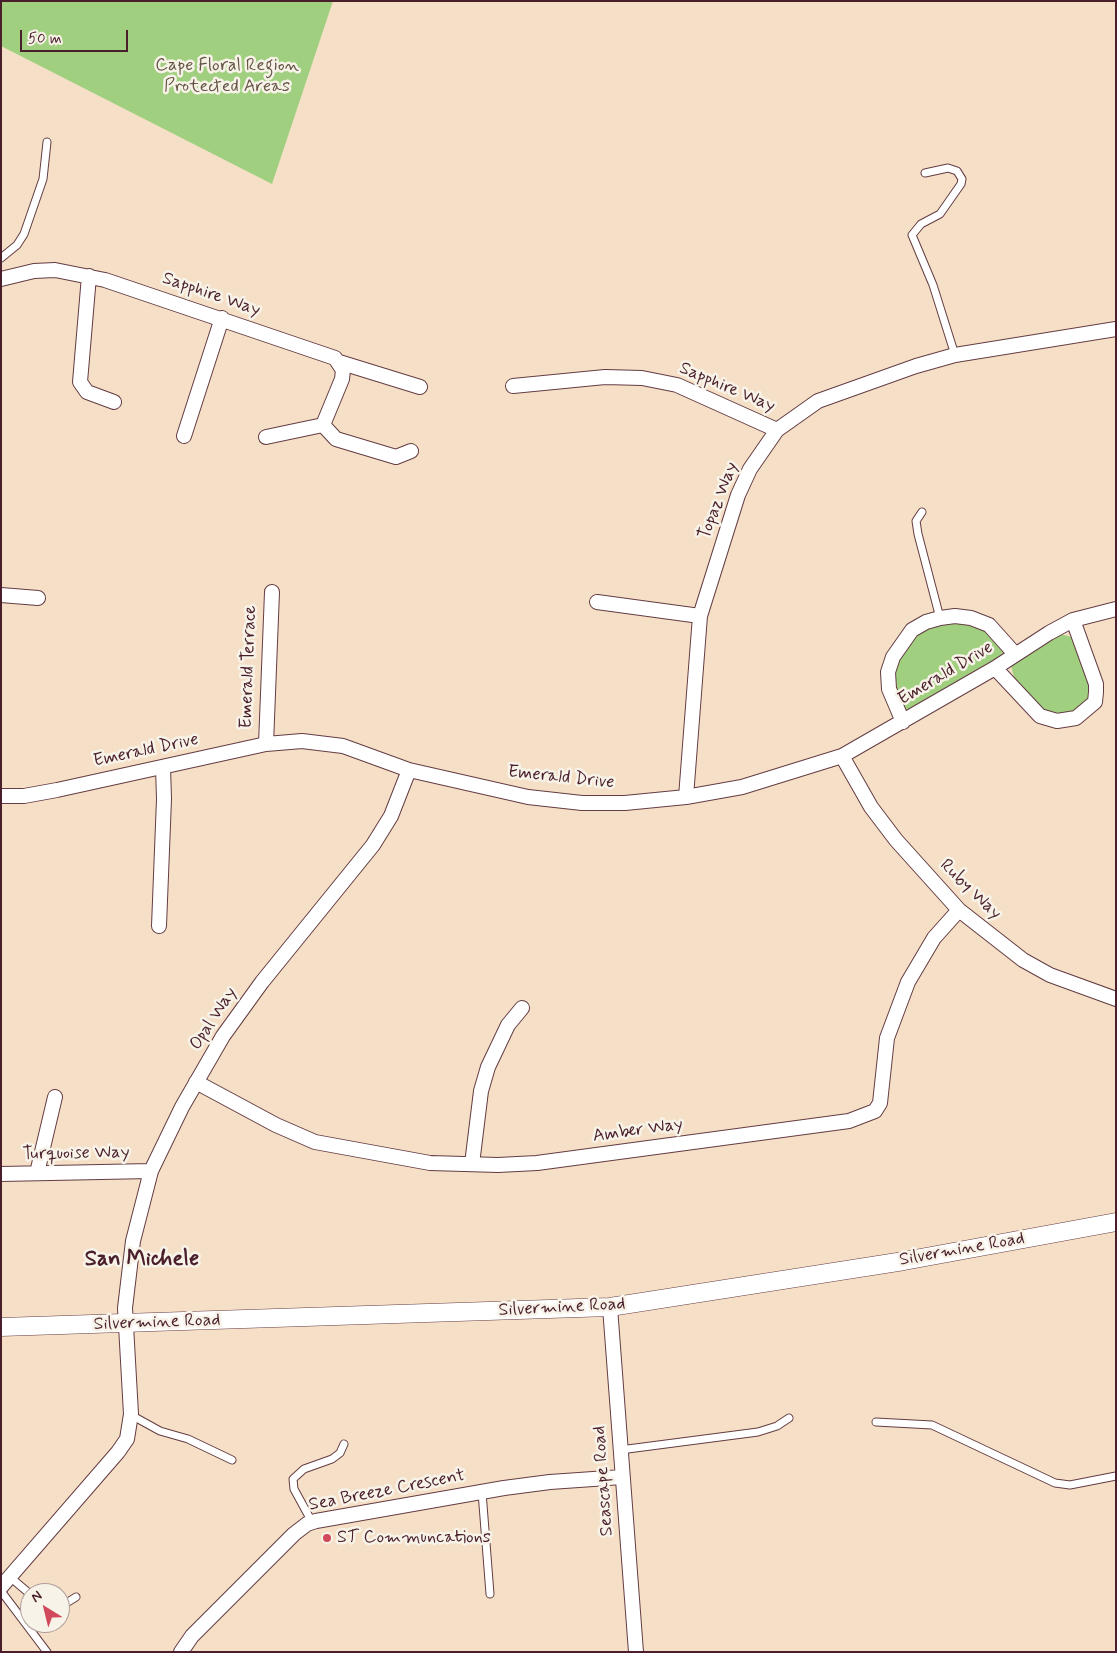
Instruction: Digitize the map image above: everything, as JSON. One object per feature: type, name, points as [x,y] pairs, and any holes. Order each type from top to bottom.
[{"type":"street","name":"Sapphire Way","points":[[1,279],[34,271],[55,270],[89,276],[222,318],[323,353],[340,362],[420,387]]},
{"type":"street","points":[[89,276],[80,382],[87,392],[114,402]]},
{"type":"street","points":[[184,436],[222,318]]},
{"type":"street","name":"Topaz Way","points":[[686,797],[700,616],[738,495],[750,469],[777,430],[818,401],[954,355],[1116,330]]},
{"type":"street","points":[[323,425],[342,379],[343,370],[340,362]]},
{"type":"street","name":"Sapphire Way","points":[[513,386],[605,377],[642,378],[677,385],[777,430]]},
{"type":"street","points":[[266,437],[323,425]]},
{"type":"street","points":[[323,425],[336,439],[396,457],[411,451]]},
{"type":"street","name":"Emerald Terrace","points":[[266,744],[272,592]]},
{"type":"street","points":[[1,594],[38,598]]},
{"type":"street","points":[[597,602],[700,616]]},
{"type":"street","name":"Emerald Drive","points":[[1,796],[40,793],[266,744],[302,740],[343,746],[409,770],[528,797],[573,802],[625,803],[686,797],[742,787],[842,756],[995,668],[1073,620],[1116,609]]},
{"type":"street","points":[[903,722],[889,689],[888,672],[893,656],[912,630],[926,622],[955,616],[983,621],[994,629],[1015,654]]},
{"type":"street","points":[[995,668],[1040,716],[1057,721],[1076,718],[1095,702],[1096,684],[1073,620]]},
{"type":"street","name":"Ruby Way","points":[[842,756],[871,807],[896,840],[959,910],[1023,960],[1050,975],[1116,1000]]},
{"type":"street","points":[[159,926],[164,799],[162,767]]},
{"type":"street","name":"Opal Way","points":[[6,1582],[118,1452],[127,1439],[131,1414],[127,1278],[133,1241],[151,1171],[196,1082],[223,1036],[262,982],[373,845],[391,816],[409,770]]},
{"type":"street","name":"Amber Way","points":[[196,1082],[276,1125],[314,1142],[430,1162],[472,1164],[537,1163],[849,1121],[875,1111],[880,1103],[886,1038],[908,982],[934,938],[959,910]]},
{"type":"street","points":[[472,1164],[481,1091],[488,1067],[508,1025],[522,1008]]},
{"type":"street","points":[[37,1173],[55,1097]]},
{"type":"street","name":"Turquoise Way","points":[[1,1174],[151,1171]]},
{"type":"street","name":"Silvermine Road","points":[[1,1327],[610,1307],[904,1261],[1116,1222]]},
{"type":"street","name":"Seascape Road","points":[[610,1307],[636,1652]]},
{"type":"street","name":"Sea Breeze Crescent","points":[[181,1652],[192,1636],[294,1534],[312,1522],[550,1482],[622,1477]]},
{"type":"lane","points":[[1,258],[17,245],[24,234],[43,179],[47,142]]},
{"type":"lane","points":[[925,173],[939,168],[948,168],[957,171],[962,179],[961,184],[940,214],[921,224],[912,235],[932,285],[954,355]]},
{"type":"lane","points":[[922,512],[916,521],[918,534],[940,618]]},
{"type":"lane","points":[[131,1414],[160,1431],[188,1439],[232,1460]]},
{"type":"lane","points":[[620,1450],[758,1432],[778,1426],[789,1418]]},
{"type":"lane","points":[[876,1422],[932,1425],[1054,1483],[1070,1485],[1116,1476]]},
{"type":"lane","points":[[312,1522],[294,1489],[293,1479],[304,1469],[332,1459],[340,1453],[344,1444]]},
{"type":"lane","points":[[482,1492],[490,1594]]},
{"type":"lane","points":[[6,1582],[20,1589]]},
{"type":"lane","points":[[1,1591],[47,1652]]},
{"type":"lane","points":[[70,1601],[76,1597]]},
{"type":"green space","name":"Cape Floral Region Protected Areas","points":[[1,1],[333,1],[272,184],[1,46]]},
{"type":"green space","points":[[955,622],[982,623],[1011,657],[903,719],[888,679],[904,647],[922,628]]},
{"type":"green space","points":[[1060,634],[1080,639],[1093,703],[1073,719],[1038,714],[1015,681],[1011,666],[1022,656]]},
{"type":"place","name":"ST Communcations","points":[[327,1538]]},
{"type":"district","name":"San Michele","points":[[142,1260]]}]
